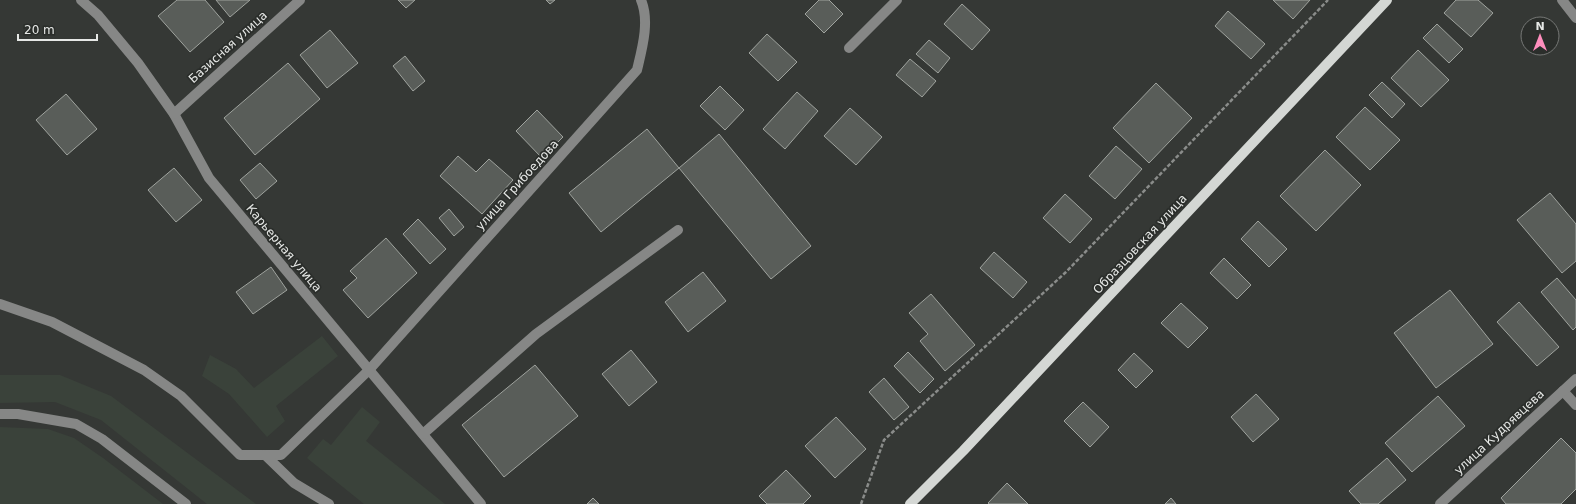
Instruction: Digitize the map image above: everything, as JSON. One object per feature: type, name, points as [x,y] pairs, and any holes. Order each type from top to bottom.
[{"type":"main road","name":"Образцовская улица","points":[[910,504],[963,451],[1387,0]]},
{"type":"street","name":"Карьерная улица","points":[[82,0],[98,16],[138,63],[174,114],[209,178],[481,504]]},
{"type":"street","name":"Базисная улица","points":[[174,114],[300,0]]},
{"type":"street","name":"улица Грибоедова","points":[[0,304],[52,322],[144,370],[181,396],[240,455],[281,455],[369,370],[637,70],[645,38],[641,0]]},
{"type":"street","points":[[849,48],[897,0]]},
{"type":"street","points":[[1562,0],[1576,18]]},
{"type":"street","points":[[423,434],[536,334],[678,230]]},
{"type":"street","name":"улица Кудрявцева","points":[[1440,504],[1576,379]]},
{"type":"street","points":[[1563,391],[1576,405]]},
{"type":"street","points":[[0,414],[18,414],[76,424],[102,439],[186,504]]},
{"type":"street","points":[[264,455],[294,483],[329,504]]},
{"type":"path","points":[[861,504],[884,440],[1066,272],[1328,0]]},
{"type":"shaded area","points":[[322,336],[338,356],[276,406],[285,421],[267,437],[229,394],[202,376],[210,355],[236,369],[254,388]]},
{"type":"shaded area","points":[[0,375],[60,375],[111,396],[256,504],[207,504],[101,420],[55,402],[0,403]]},
{"type":"shaded area","points":[[362,407],[380,422],[366,441],[445,504],[364,504],[307,458],[323,439],[331,445]]},
{"type":"shaded area","points":[[0,427],[48,429],[74,438],[103,458],[163,504],[0,504]]},
{"type":"building","points":[[177,0],[205,0],[224,22],[190,52],[158,16]]},
{"type":"building","points":[[216,0],[250,0],[230,17]]},
{"type":"building","points":[[398,0],[415,0],[406,8]]},
{"type":"building","points":[[546,0],[555,0],[550,4]]},
{"type":"building","points":[[819,0],[829,0],[843,14],[824,33],[805,14]]},
{"type":"building","points":[[1273,0],[1310,0],[1293,19]]},
{"type":"building","points":[[1456,0],[1478,0],[1493,13],[1471,37],[1444,13]]},
{"type":"building","points":[[962,4],[990,30],[972,50],[944,24]]},
{"type":"building","points":[[1228,11],[1265,44],[1251,59],[1215,26]]},
{"type":"building","points":[[1437,24],[1463,49],[1449,63],[1423,38]]},
{"type":"building","points":[[330,30],[358,63],[327,88],[300,55]]},
{"type":"building","points":[[767,34],[797,62],[778,81],[749,53]]},
{"type":"building","points":[[929,40],[950,58],[938,73],[916,54]]},
{"type":"building","points":[[1418,50],[1449,80],[1421,107],[1391,78]]},
{"type":"building","points":[[405,56],[425,81],[413,91],[393,66]]},
{"type":"building","points":[[910,59],[936,81],[922,97],[896,75]]},
{"type":"building","points":[[288,63],[320,99],[255,155],[224,118]]},
{"type":"building","points":[[1382,82],[1405,104],[1392,118],[1369,95]]},
{"type":"building","points":[[1156,83],[1192,118],[1149,163],[1113,128]]},
{"type":"building","points":[[720,86],[744,110],[725,130],[700,106]]},
{"type":"building","points":[[797,92],[818,111],[785,149],[763,129]]},
{"type":"building","points":[[66,94],[97,129],[67,155],[36,120]]},
{"type":"building","points":[[1365,107],[1400,140],[1370,170],[1336,137]]},
{"type":"building","points":[[850,108],[882,137],[856,165],[824,136]]},
{"type":"building","points":[[537,110],[563,137],[542,158],[516,131]]},
{"type":"building","points":[[647,129],[679,168],[601,232],[569,193]]},
{"type":"building","points":[[719,134],[811,246],[771,279],[679,168]]},
{"type":"building","points":[[1116,146],[1142,169],[1115,199],[1089,176]]},
{"type":"building","points":[[1325,150],[1361,185],[1316,231],[1280,196]]},
{"type":"building","points":[[458,156],[476,172],[489,159],[513,180],[482,214],[440,176]]},
{"type":"building","points":[[260,163],[277,181],[256,199],[240,180]]},
{"type":"building","points":[[174,168],[202,200],[176,222],[148,190]]},
{"type":"building","points":[[1550,193],[1576,224],[1576,261],[1562,273],[1517,220]]},
{"type":"building","points":[[1065,194],[1092,219],[1070,243],[1043,218]]},
{"type":"building","points":[[449,209],[464,227],[454,236],[439,218]]},
{"type":"building","points":[[418,219],[446,249],[430,264],[403,234]]},
{"type":"building","points":[[1258,221],[1287,249],[1269,267],[1241,239]]},
{"type":"building","points":[[386,238],[417,273],[368,318],[343,290],[357,278],[350,271]]},
{"type":"building","points":[[994,252],[1027,282],[1013,298],[980,268]]},
{"type":"building","points":[[1224,258],[1251,285],[1237,299],[1210,273]]},
{"type":"building","points":[[271,267],[287,290],[253,314],[236,292]]},
{"type":"building","points":[[703,272],[726,301],[688,332],[665,302]]},
{"type":"building","points":[[1557,278],[1576,300],[1576,327],[1573,330],[1541,292]]},
{"type":"building","points":[[1450,290],[1493,344],[1436,388],[1394,333]]},
{"type":"building","points":[[931,294],[975,345],[945,371],[920,341],[928,334],[909,313]]},
{"type":"building","points":[[1519,302],[1559,347],[1537,366],[1497,322]]},
{"type":"building","points":[[1181,303],[1208,328],[1188,348],[1161,323]]},
{"type":"building","points":[[631,350],[657,382],[629,406],[602,374]]},
{"type":"building","points":[[908,352],[934,379],[920,393],[894,366]]},
{"type":"building","points":[[1134,353],[1153,371],[1136,388],[1118,370]]},
{"type":"building","points":[[535,365],[578,416],[504,477],[462,425]]},
{"type":"building","points":[[884,378],[909,407],[894,420],[869,392]]},
{"type":"building","points":[[1256,394],[1279,419],[1253,442],[1231,417]]},
{"type":"building","points":[[1438,396],[1465,426],[1412,472],[1385,443]]},
{"type":"building","points":[[1083,402],[1109,427],[1090,447],[1064,421]]},
{"type":"building","points":[[836,417],[866,449],[835,478],[805,446]]},
{"type":"building","points":[[1561,438],[1576,453],[1576,489],[1561,504],[1506,504],[1501,498]]},
{"type":"building","points":[[1387,458],[1406,480],[1378,504],[1361,504],[1349,491]]},
{"type":"building","points":[[786,470],[811,496],[803,504],[767,504],[759,496]]},
{"type":"building","points":[[1007,483],[1028,504],[988,503]]},
{"type":"building","points":[[593,498],[599,504],[587,504]]},
{"type":"building","points":[[1171,498],[1176,504],[1165,504]]}]
